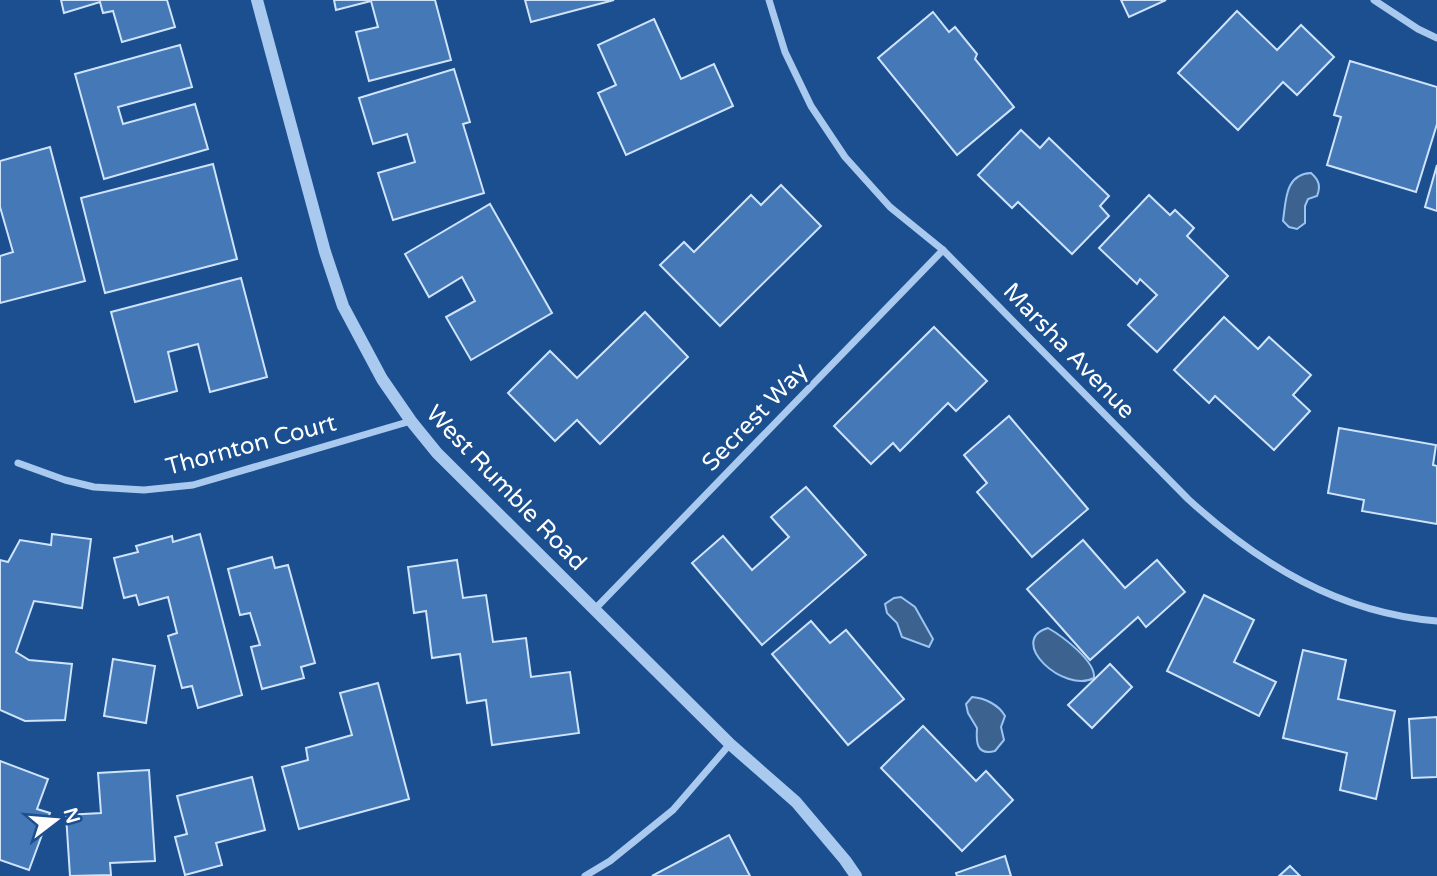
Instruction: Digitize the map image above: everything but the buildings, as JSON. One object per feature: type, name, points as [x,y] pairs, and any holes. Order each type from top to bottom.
[{"type":"street","name":"West Rumble Road","points":[[257,0],[325,252],[343,306],[382,379],[411,422],[437,453],[594,610],[730,744],[796,802],[856,876]]},
{"type":"street","name":"Marsha Avenue","points":[[769,0],[785,52],[811,106],[845,157],[890,207],[943,250],[1188,499],[1225,533],[1267,563],[1312,587],[1345,600],[1415,619],[1437,621]]},
{"type":"street","points":[[1374,0],[1418,29],[1437,38]]},
{"type":"street","name":"Secrest Way","points":[[594,610],[943,250]]},
{"type":"street","name":"Thornton Court","points":[[18,463],[94,487],[144,490],[169,488],[193,485],[411,422]]},
{"type":"street","points":[[584,876],[610,861],[673,810],[730,744]]},
{"type":"water","points":[[1311,173],[1318,183],[1317,196],[1308,199],[1305,206],[1305,223],[1297,229],[1289,227],[1283,221],[1288,190],[1296,178]]},
{"type":"water","points":[[901,597],[915,607],[933,639],[929,647],[902,637],[897,623],[887,613],[885,604]]},
{"type":"water","points":[[1048,628],[1084,657],[1090,664],[1094,678],[1082,681],[1068,679],[1044,664],[1036,654],[1033,644],[1037,635]]},
{"type":"water","points":[[972,697],[991,703],[1005,716],[1001,727],[1004,740],[995,751],[984,751],[978,746],[977,728],[966,704]]}]
